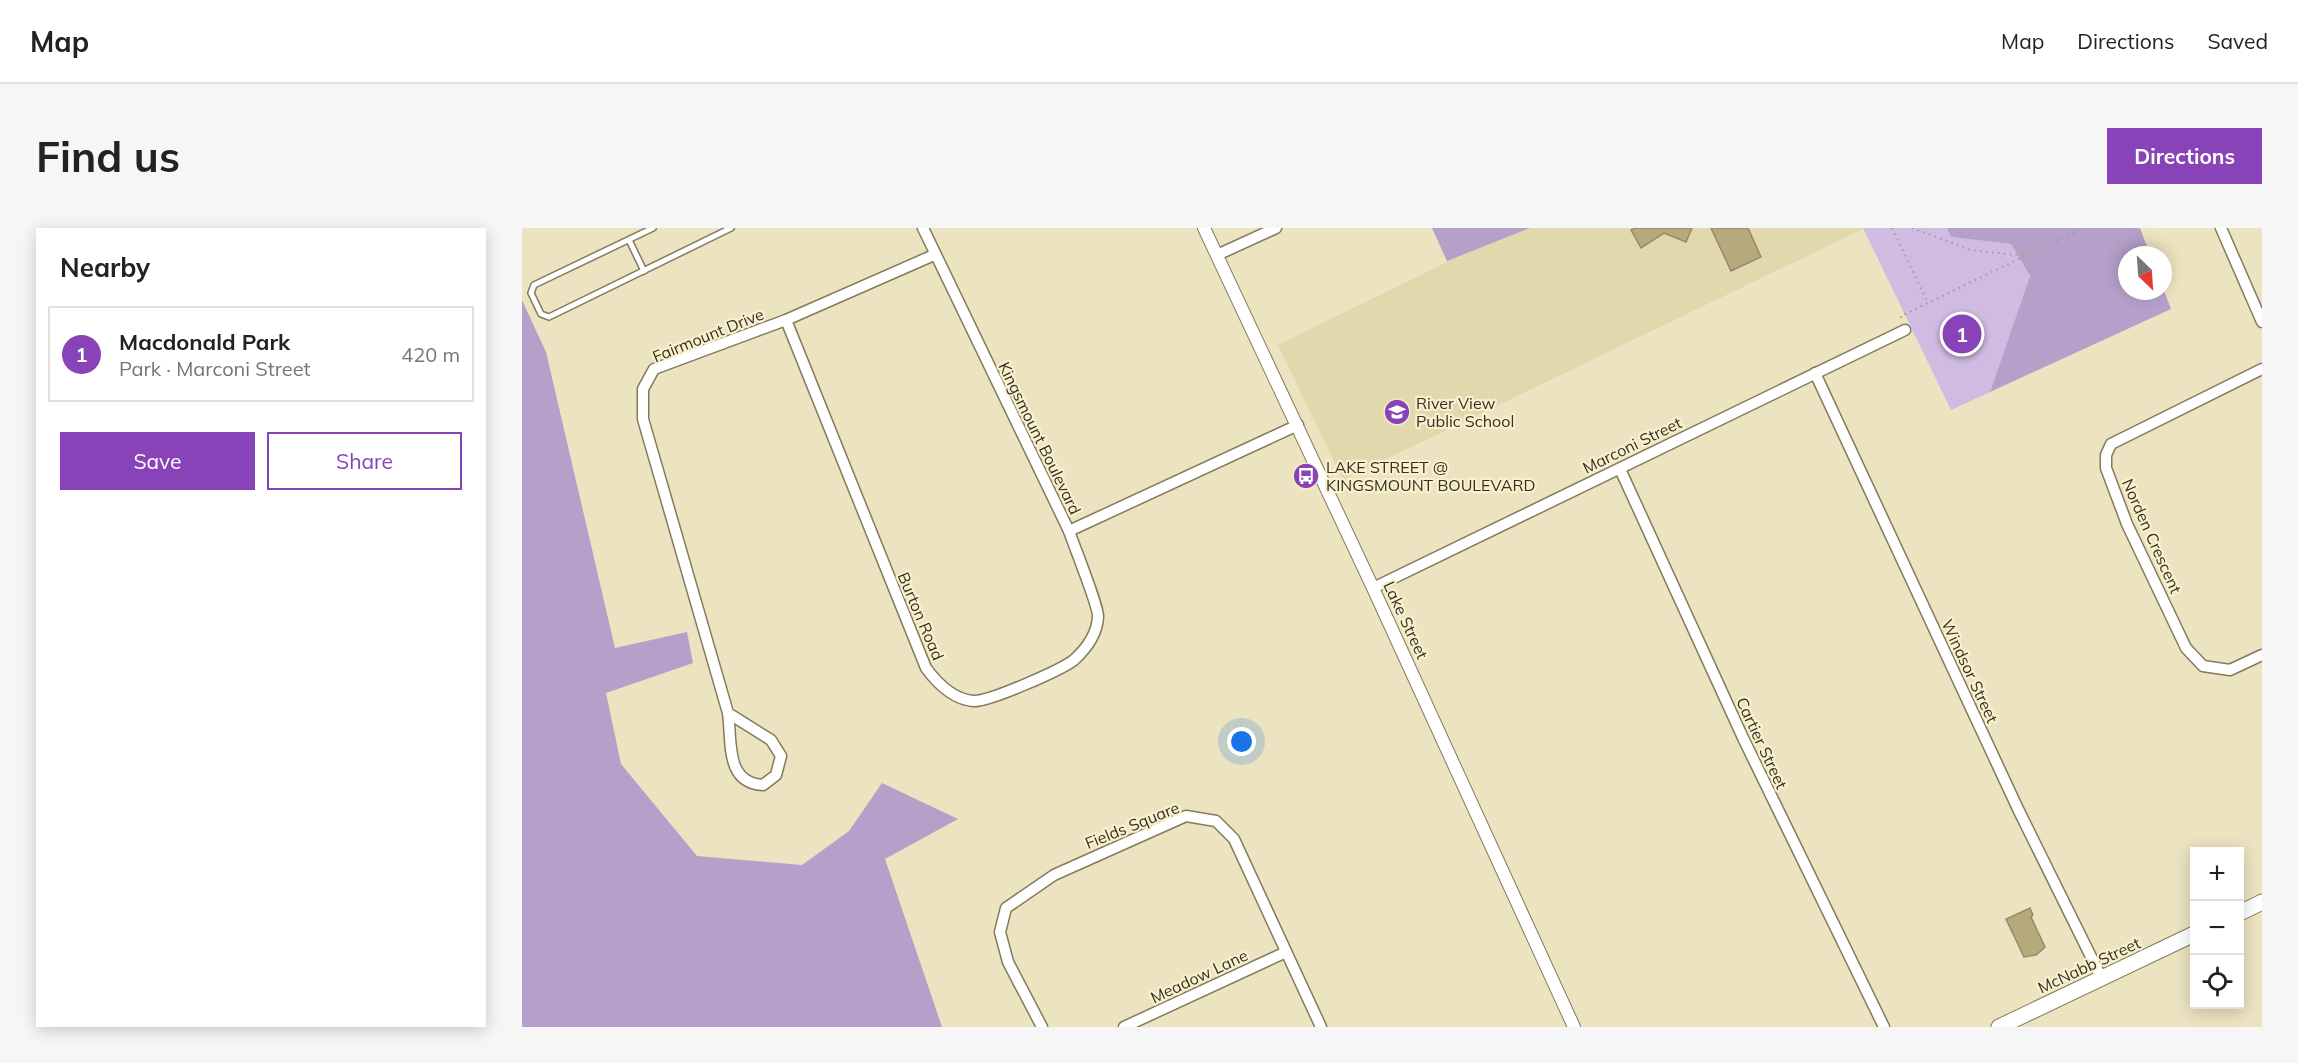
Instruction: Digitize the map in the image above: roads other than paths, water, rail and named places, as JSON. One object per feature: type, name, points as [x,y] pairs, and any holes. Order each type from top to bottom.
[{"type":"main road","points":[[2244,911],[2262,902]]},
{"type":"main road","name":"McNabb Street","points":[[1999,1027],[2190,936]]},
{"type":"street","name":"Kingsmount Boulevard","points":[[923,228],[934,255],[1069,531],[1298,425]]},
{"type":"street","name":"Lake Street","points":[[1204,228],[1298,425],[1575,1027]]},
{"type":"street","points":[[1217,255],[1276,228]]},
{"type":"street","points":[[2221,228],[2262,322]]},
{"type":"street","name":"Fairmount Drive","points":[[728,713],[762,732],[778,748],[781,756],[776,775],[764,785],[746,781],[740,777],[734,767],[728,713],[643,419],[643,389],[654,369],[786,320],[934,255]]},
{"type":"street","name":"Burton Road","points":[[786,320],[926,668],[935,681],[949,692],[974,701],[1006,693],[1073,661],[1092,640],[1099,616],[1069,531]]},
{"type":"street","name":"Marconi Street","points":[[1373,588],[1905,330]]},
{"type":"street","name":"Norden Crescent","points":[[2262,369],[2110,444],[2106,455],[2106,468],[2127,524],[2186,648],[2203,666],[2230,670],[2262,655]]},
{"type":"street","name":"Windsor Street","points":[[1815,373],[2018,809],[2102,979]]},
{"type":"street","name":"Cartier Street","points":[[1620,469],[1744,740],[1884,1027]]},
{"type":"street","name":"Fields Square","points":[[1041,1027],[1008,962],[999,932],[1006,908],[1054,875],[1186,816],[1216,821],[1234,839],[1321,1027]]},
{"type":"street","name":"Meadow Lane","points":[[1124,1027],[1286,952]]},
{"type":"lane","points":[[653,228],[534,285],[531,293],[541,314],[549,317],[731,228]]},
{"type":"lane","points":[[629,240],[644,271]]},
{"type":"place","name":"Macdonald Park","points":[[1962,334]]},
{"type":"place","name":"River View Public School","points":[[1397,412]]},
{"type":"place","name":"LAKE STREET @ KINGSMOUNT BOULEVARD","points":[[1306,476]]}]
